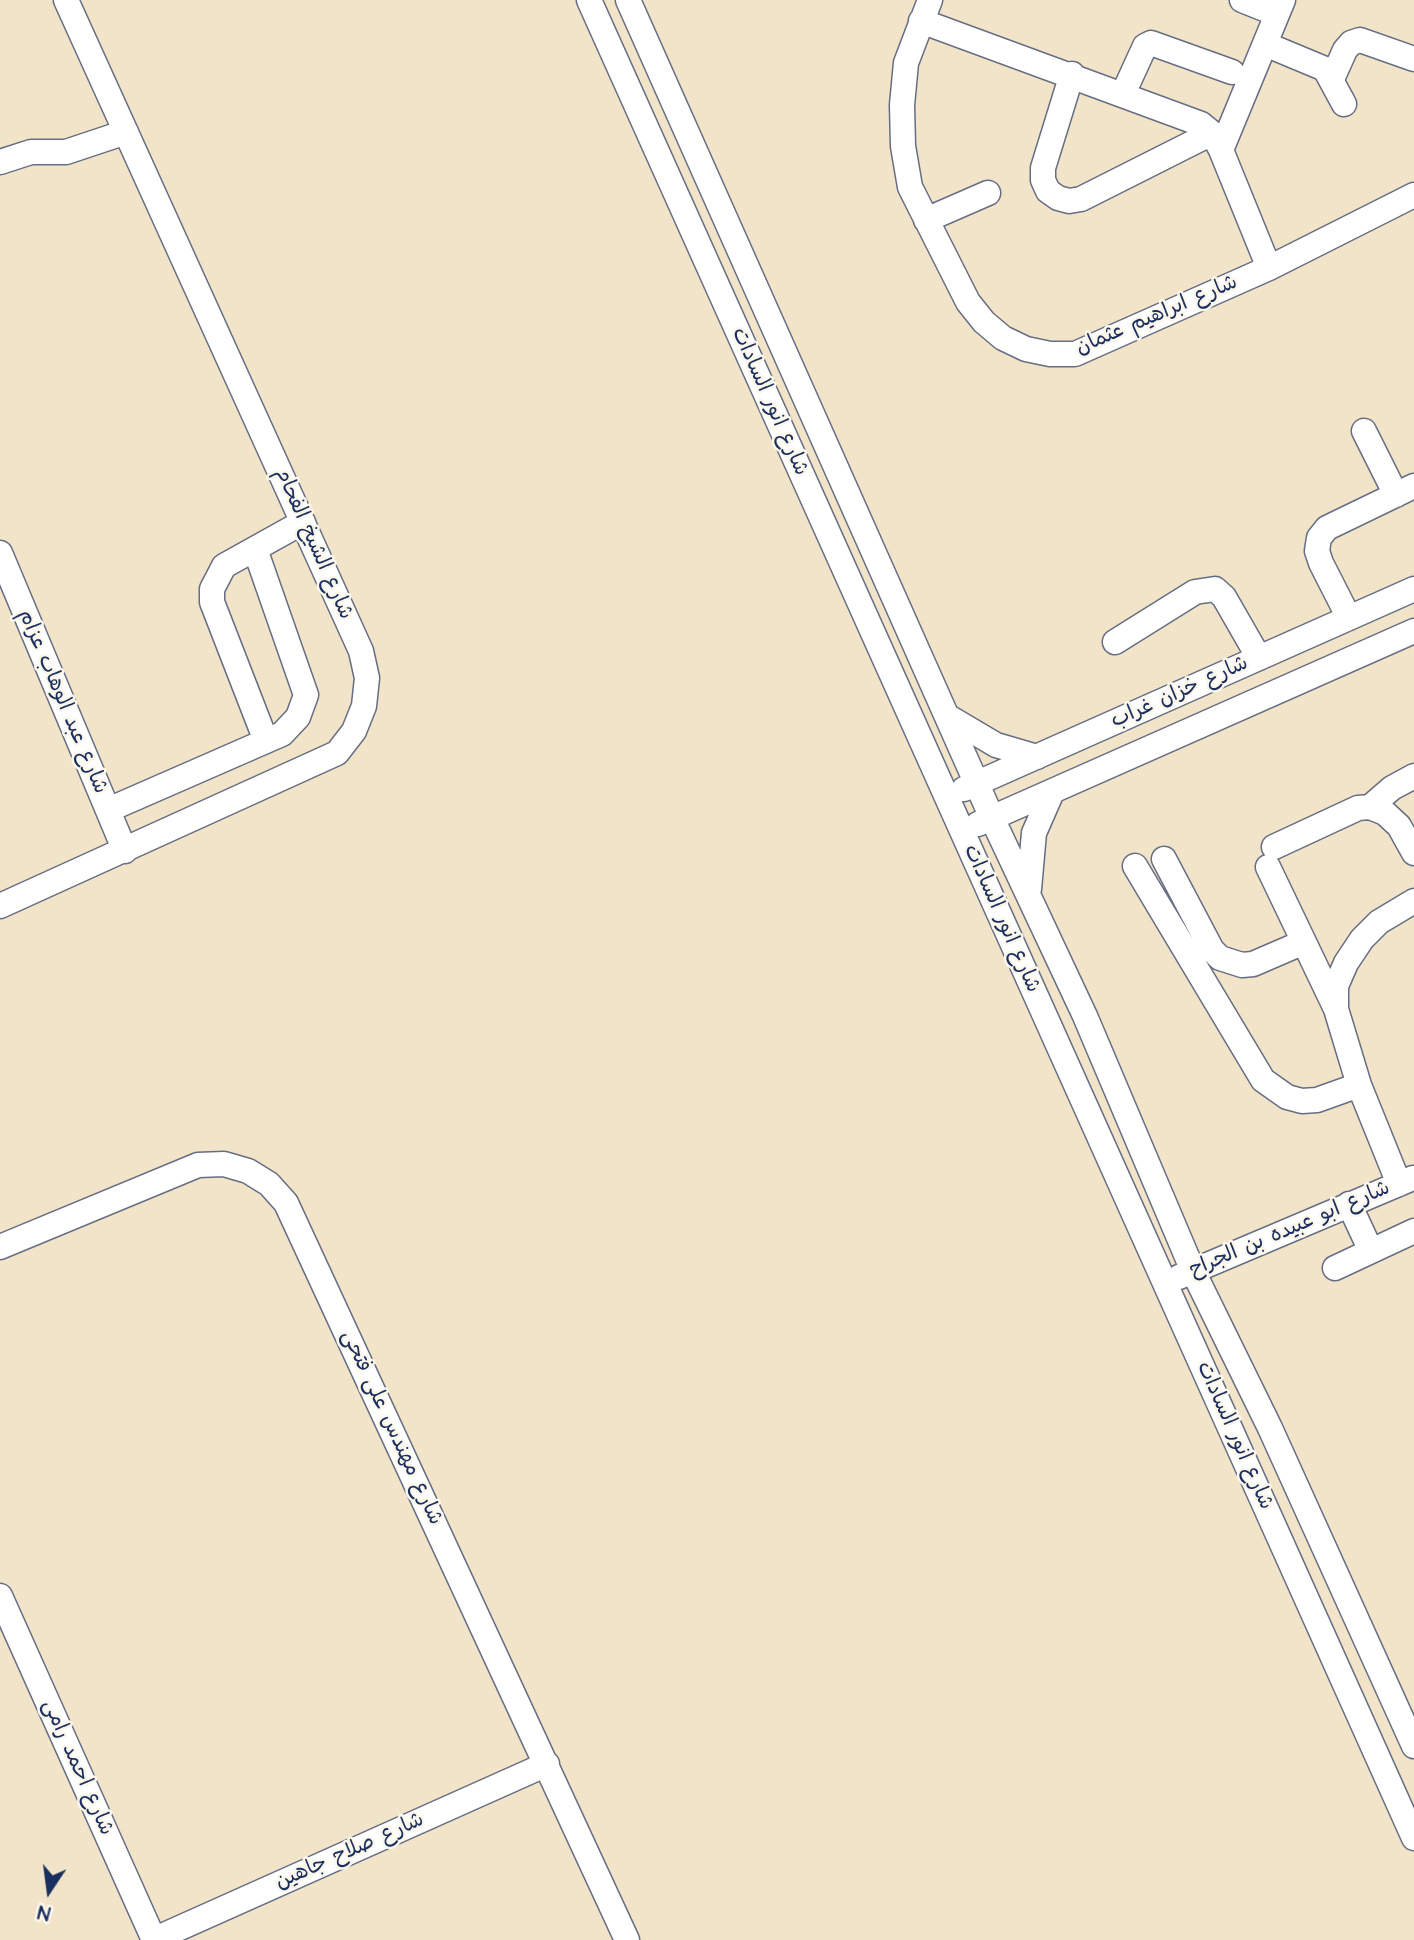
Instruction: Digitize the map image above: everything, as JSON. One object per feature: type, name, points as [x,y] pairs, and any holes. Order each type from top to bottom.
[{"type":"street","name":"شارع الشيخ الفحام","points":[[0,906],[337,753],[354,731],[364,706],[367,678],[361,651],[66,0]]},
{"type":"street","name":"شارع انور السادات","points":[[589,0],[1414,1838]]},
{"type":"street","name":"شارع انور السادات","points":[[628,0],[992,818],[1091,1029],[1193,1271],[1270,1428],[1414,1746]]},
{"type":"street","points":[[1072,74],[1043,168],[1043,180],[1048,191],[1069,201],[1081,199],[1217,141],[1265,44],[1280,7],[1242,0]]},
{"type":"street","points":[[925,10],[1072,74],[1187,118],[1217,141],[1269,268]]},
{"type":"street","name":"شارع ابراهيم عثمان","points":[[925,10],[906,63],[902,132],[910,187],[968,302],[984,322],[1014,343],[1050,354],[1075,354],[1269,268],[1414,195]]},
{"type":"street","points":[[1332,79],[1345,50],[1351,43],[1360,40],[1414,59]]},
{"type":"street","points":[[1123,94],[1145,46],[1151,43],[1232,72]]},
{"type":"street","points":[[1265,44],[1319,64],[1332,79],[1344,104]]},
{"type":"street","points":[[0,162],[43,150],[66,152],[126,132]]},
{"type":"street","points":[[926,219],[988,193]]},
{"type":"street","points":[[1349,618],[1321,563],[1317,551],[1319,538],[1327,528],[1405,491],[1364,431]]},
{"type":"street","points":[[266,741],[212,602],[212,589],[224,566],[303,522]]},
{"type":"street","points":[[108,810],[266,741],[291,727],[304,706],[306,695],[256,549]]},
{"type":"street","name":"شارع عبد الوهاب عزام","points":[[0,553],[125,851]]},
{"type":"street","points":[[1115,642],[1195,592],[1215,589],[1224,597],[1259,658]]},
{"type":"street","name":"شارع خزان غراب","points":[[947,798],[1414,589]]},
{"type":"street","name":"شارع خزان غراب","points":[[961,831],[1414,631]]},
{"type":"street","points":[[947,716],[996,745],[1037,757]]},
{"type":"street","points":[[1370,807],[1392,788],[1414,776]]},
{"type":"street","points":[[1028,896],[1034,833],[1052,792]]},
{"type":"street","points":[[1407,1180],[1359,1085],[1336,1009],[1304,942],[1271,857],[1358,808],[1370,807],[1385,813],[1399,826],[1414,853]]},
{"type":"street","points":[[1164,859],[1212,950],[1230,963],[1253,964],[1304,942]]},
{"type":"street","points":[[1135,866],[1263,1080],[1287,1097],[1309,1100],[1359,1085]]},
{"type":"street","points":[[1336,1009],[1336,986],[1346,963],[1362,939],[1379,922],[1414,901]]},
{"type":"street","points":[[1178,937],[1196,919]]},
{"type":"street","name":"شارع مهندس على فتحى","points":[[0,1247],[198,1165],[223,1164],[248,1171],[270,1184],[286,1203],[627,1940]]},
{"type":"street","name":"شارع ابو عبيده بن الجراح","points":[[1166,1283],[1407,1180]]},
{"type":"street","points":[[1349,1204],[1371,1251]]},
{"type":"street","points":[[1335,1268],[1414,1231]]},
{"type":"street","name":"شارع احمد رامى","points":[[0,1597],[154,1940]]},
{"type":"street","name":"شارع صلاح جاهين","points":[[154,1940],[547,1764]]}]
